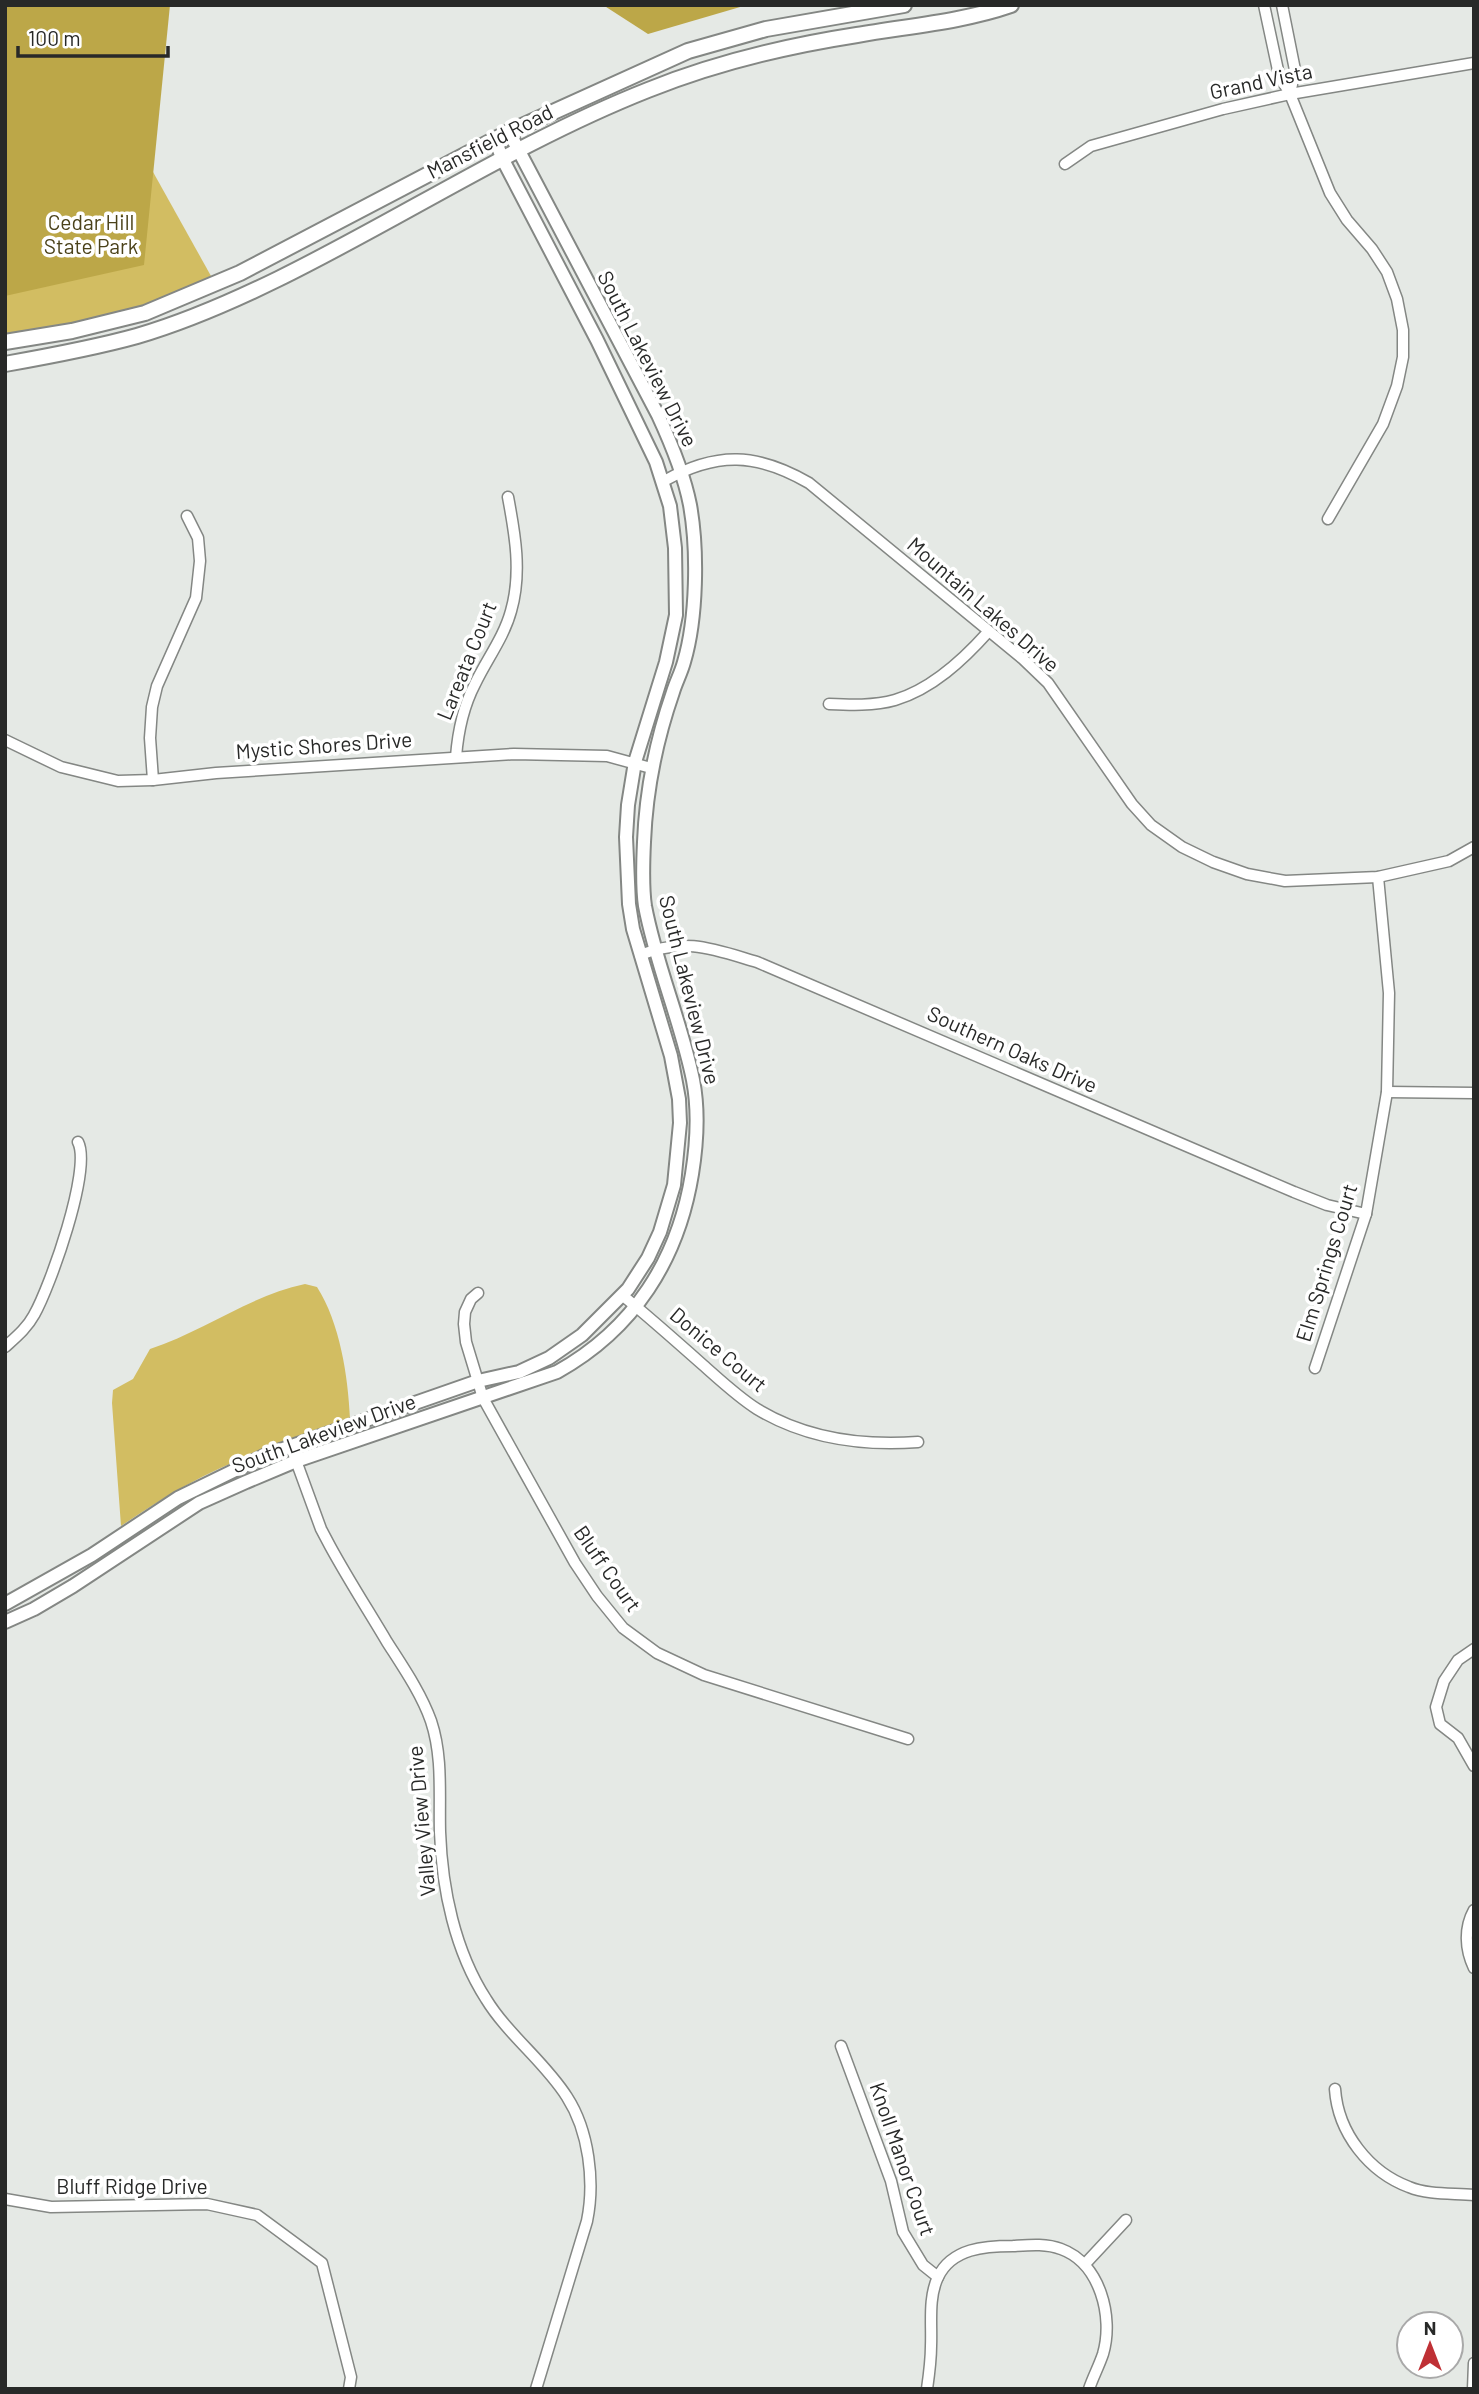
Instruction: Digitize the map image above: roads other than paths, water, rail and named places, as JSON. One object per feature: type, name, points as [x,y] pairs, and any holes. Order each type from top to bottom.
[{"type":"main road","name":"Mansfield Road","points":[[5,342],[72,331],[145,313],[240,273],[509,132],[620,81],[713,43],[766,29],[904,5]]},
{"type":"main road","name":"Mansfield Road","points":[[5,364],[88,349],[205,311],[278,279],[518,149],[646,90],[702,69],[788,48],[935,23],[1011,5]]},
{"type":"street","points":[[1264,5],[1279,75],[1290,94],[1330,193],[1387,272],[1397,299],[1403,330],[1403,357],[1397,386],[1382,424],[1328,519]]},
{"type":"street","points":[[1268,19],[1283,10],[1295,70],[1290,94]]},
{"type":"street","name":"Grand Vista","points":[[1065,164],[1091,146],[1223,109],[1290,94],[1474,63]]},
{"type":"street","name":"South Lakeview Drive","points":[[5,1622],[34,1609],[199,1503],[296,1461],[557,1372],[581,1359],[596,1348],[636,1307],[667,1260],[688,1199],[696,1147],[696,1098],[655,949],[645,904],[643,860],[651,768],[672,693],[684,662],[694,600],[691,517],[680,472],[658,415],[509,132]]},
{"type":"street","name":"South Lakeview Drive","points":[[5,1604],[65,1571],[178,1498],[265,1455],[478,1381],[519,1372],[549,1358],[582,1335],[622,1294],[638,1274],[660,1232],[674,1185],[680,1123],[676,1074],[640,955],[629,904],[626,869],[628,805],[635,762],[673,635],[676,615],[676,548],[670,506],[664,481],[597,340],[502,158],[495,139]]},
{"type":"street","name":"Mountain Lakes Drive","points":[[664,481],[680,472],[714,460],[750,459],[809,483],[1023,659],[1048,684],[1132,804],[1151,824],[1182,847],[1247,874],[1285,881],[1378,877],[1449,861],[1474,847]]},
{"type":"street","name":"Lareata Court","points":[[456,757],[459,726],[474,685],[502,636],[512,610],[517,569],[516,538],[508,497]]},
{"type":"street","points":[[153,780],[150,738],[152,707],[157,686],[197,598],[200,561],[198,538],[187,516]]},
{"type":"street","points":[[829,704],[859,705],[896,699],[947,672],[967,656],[988,632]]},
{"type":"street","name":"Mystic Shores Drive","points":[[5,740],[61,767],[118,781],[456,757],[573,754],[607,756],[651,768]]},
{"type":"street","name":"Elm Springs Court","points":[[1315,1368],[1366,1214],[1387,1092],[1389,993],[1378,877]]},
{"type":"street","name":"Southern Oaks Drive","points":[[640,955],[655,949],[702,945],[757,961],[1294,1192],[1327,1205],[1366,1214]]},
{"type":"street","points":[[1387,1092],[1474,1093]]},
{"type":"street","points":[[5,1348],[28,1325],[50,1279],[79,1182],[82,1149],[78,1142]]},
{"type":"street","name":"Bluff Court","points":[[478,1293],[471,1299],[465,1312],[464,1324],[466,1342],[483,1398],[575,1563],[604,1605],[633,1636],[657,1653],[704,1675],[908,1739]]},
{"type":"street","name":"Donice Court","points":[[622,1294],[730,1389],[773,1418],[818,1434],[852,1441],[888,1444],[918,1442]]},
{"type":"street","name":"Valley View Drive","points":[[291,1447],[330,1546],[412,1681],[431,1721],[438,1753],[440,1834],[449,1905],[467,1961],[486,2000],[568,2098],[589,2158],[590,2207],[587,2221],[536,2389]]},
{"type":"street","points":[[113,1541],[122,1554]]},
{"type":"street","points":[[1474,1649],[1458,1660],[1444,1681],[1436,1707],[1440,1724],[1458,1738],[1474,1766]]},
{"type":"street","points":[[1474,1910],[1467,1922],[1466,1944],[1474,1968]]},
{"type":"street","name":"Knoll Manor Court","points":[[841,2046],[891,2181],[903,2232],[923,2264],[938,2277]]},
{"type":"street","points":[[1335,2089],[1341,2118],[1369,2164],[1411,2188],[1474,2195]]},
{"type":"street","name":"Bluff Ridge Drive","points":[[5,2199],[51,2207],[207,2204],[257,2215],[322,2263],[351,2377],[349,2389]]},
{"type":"street","points":[[1085,2264],[1126,2220]]},
{"type":"street","points":[[927,2389],[931,2304],[938,2277],[951,2260],[983,2246],[1052,2247],[1061,2249],[1085,2264],[1100,2290],[1106,2320],[1104,2352],[1088,2389]]},
{"type":"street","points":[[1473,2389],[1474,2363]]},
{"type":"park label","name":"Cedar Hill State Park","points":[[91,235]]}]
